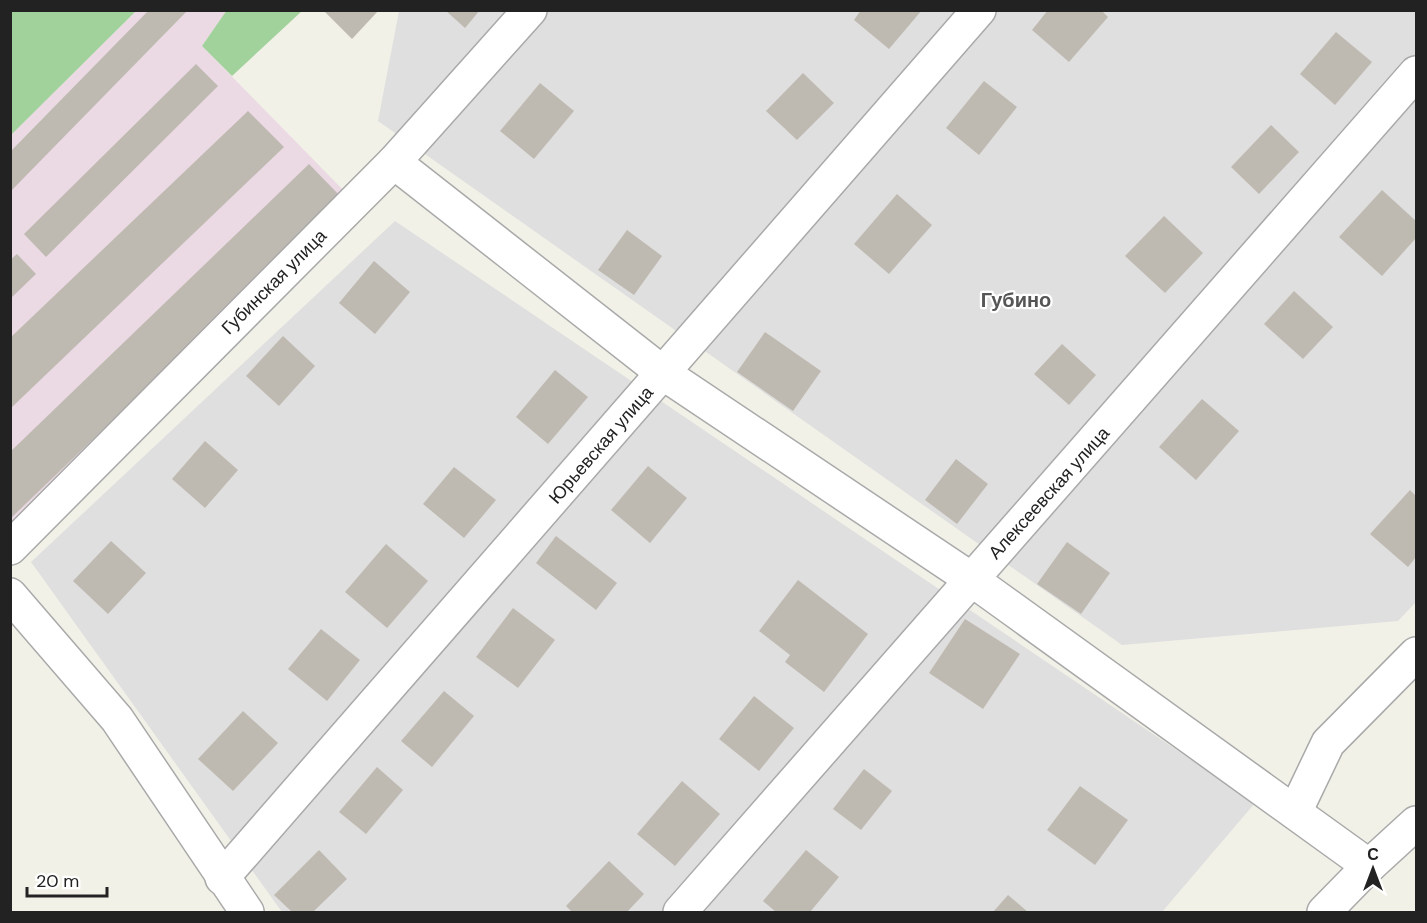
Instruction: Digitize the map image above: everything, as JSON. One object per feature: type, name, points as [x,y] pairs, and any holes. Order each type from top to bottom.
[{"type":"street","name":"Губинская улица","points":[[10,548],[394,162],[530,10]]},
{"type":"street","name":"Юрьевская улица","points":[[222,878],[979,10]]},
{"type":"street","name":"Алексеевская улица","points":[[680,912],[971,579],[1151,379],[1416,73]]},
{"type":"street","points":[[394,162],[663,373],[971,579],[1369,866]]},
{"type":"street","points":[[10,595],[117,720],[247,912]]},
{"type":"street","points":[[1295,812],[1328,743],[1416,654]]},
{"type":"street","points":[[1324,912],[1416,823]]},
{"type":"shaded area","points":[[136,11],[227,11],[202,46],[352,199],[11,554],[11,135]]},
{"type":"shaded area","points":[[399,11],[1416,11],[1416,602],[1398,621],[1122,645],[378,121]]},
{"type":"shaded area","points":[[395,221],[1255,803],[1162,912],[282,912],[31,562]]},
{"type":"green space","points":[[11,10],[136,10],[136,11],[11,135]]},
{"type":"green space","points":[[227,10],[302,11],[232,76],[202,46]]},
{"type":"building","points":[[149,10],[188,10],[10,192],[10,152]]},
{"type":"building","points":[[323,10],[379,10],[352,39]]},
{"type":"building","points":[[445,10],[480,10],[465,28]]},
{"type":"building","points":[[861,10],[922,10],[889,49],[854,20]]},
{"type":"building","points":[[1048,10],[1101,10],[1108,17],[1069,62],[1032,30]]},
{"type":"building","points":[[1336,32],[1372,62],[1335,105],[1300,74]]},
{"type":"building","points":[[196,64],[218,86],[46,257],[24,234]]},
{"type":"building","points":[[803,73],[834,103],[797,140],[766,111]]},
{"type":"building","points":[[984,81],[1017,107],[979,155],[946,128]]},
{"type":"building","points":[[540,83],[574,111],[534,159],[500,131]]},
{"type":"building","points":[[248,111],[284,147],[10,409],[10,338]]},
{"type":"building","points":[[1271,125],[1299,152],[1259,194],[1231,167]]},
{"type":"building","points":[[309,164],[343,199],[10,519],[10,452]]},
{"type":"building","points":[[1382,190],[1416,221],[1416,238],[1382,276],[1339,237]]},
{"type":"building","points":[[897,194],[932,225],[889,274],[854,244]]},
{"type":"building","points":[[1164,216],[1203,253],[1165,293],[1125,256]]},
{"type":"building","points":[[627,230],[662,256],[634,295],[598,270]]},
{"type":"building","points":[[17,254],[36,274],[10,299],[10,260]]},
{"type":"building","points":[[374,261],[410,292],[375,334],[339,303]]},
{"type":"building","points":[[1294,291],[1333,327],[1303,359],[1264,324]]},
{"type":"building","points":[[765,332],[821,371],[793,411],[737,372]]},
{"type":"building","points":[[283,336],[315,366],[279,406],[246,376]]},
{"type":"building","points":[[1062,344],[1096,375],[1069,405],[1034,374]]},
{"type":"building","points":[[555,370],[588,397],[548,444],[516,417]]},
{"type":"building","points":[[1202,399],[1239,431],[1196,480],[1159,447]]},
{"type":"building","points":[[205,441],[238,470],[205,508],[172,479]]},
{"type":"building","points":[[956,459],[988,484],[957,524],[925,500]]},
{"type":"building","points":[[648,466],[687,498],[650,543],[611,510]]},
{"type":"building","points":[[454,467],[496,500],[464,538],[423,504]]},
{"type":"building","points":[[1410,490],[1416,496],[1416,557],[1408,567],[1370,534]]},
{"type":"building","points":[[556,536],[617,583],[596,610],[536,563]]},
{"type":"building","points":[[111,541],[146,573],[108,614],[73,581]]},
{"type":"building","points":[[1067,542],[1110,573],[1081,614],[1037,584]]},
{"type":"building","points":[[386,544],[428,581],[387,628],[345,592]]},
{"type":"building","points":[[798,580],[868,634],[824,692],[785,662],[790,655],[759,631]]},
{"type":"building","points":[[513,608],[555,640],[518,688],[476,657]]},
{"type":"building","points":[[965,619],[1020,654],[983,709],[929,673]]},
{"type":"building","points":[[321,629],[360,660],[327,701],[288,669]]},
{"type":"building","points":[[444,691],[474,716],[432,767],[401,741]]},
{"type":"building","points":[[754,696],[794,728],[759,771],[719,739]]},
{"type":"building","points":[[243,711],[278,743],[233,791],[198,759]]},
{"type":"building","points":[[377,767],[403,790],[366,834],[339,812]]},
{"type":"building","points":[[864,769],[892,791],[861,830],[833,809]]},
{"type":"building","points":[[682,781],[720,814],[675,866],[637,834]]},
{"type":"building","points":[[1080,786],[1128,820],[1095,865],[1047,830]]},
{"type":"building","points":[[319,850],[347,879],[313,912],[292,912],[274,895]]},
{"type":"building","points":[[806,850],[839,877],[810,912],[776,912],[763,901]]},
{"type":"building","points":[[609,861],[644,894],[627,912],[572,912],[566,906]]},
{"type":"building","points":[[1008,895],[1028,912],[993,912]]},
{"type":"district","name":"Губино","points":[[1016,300]]}]
